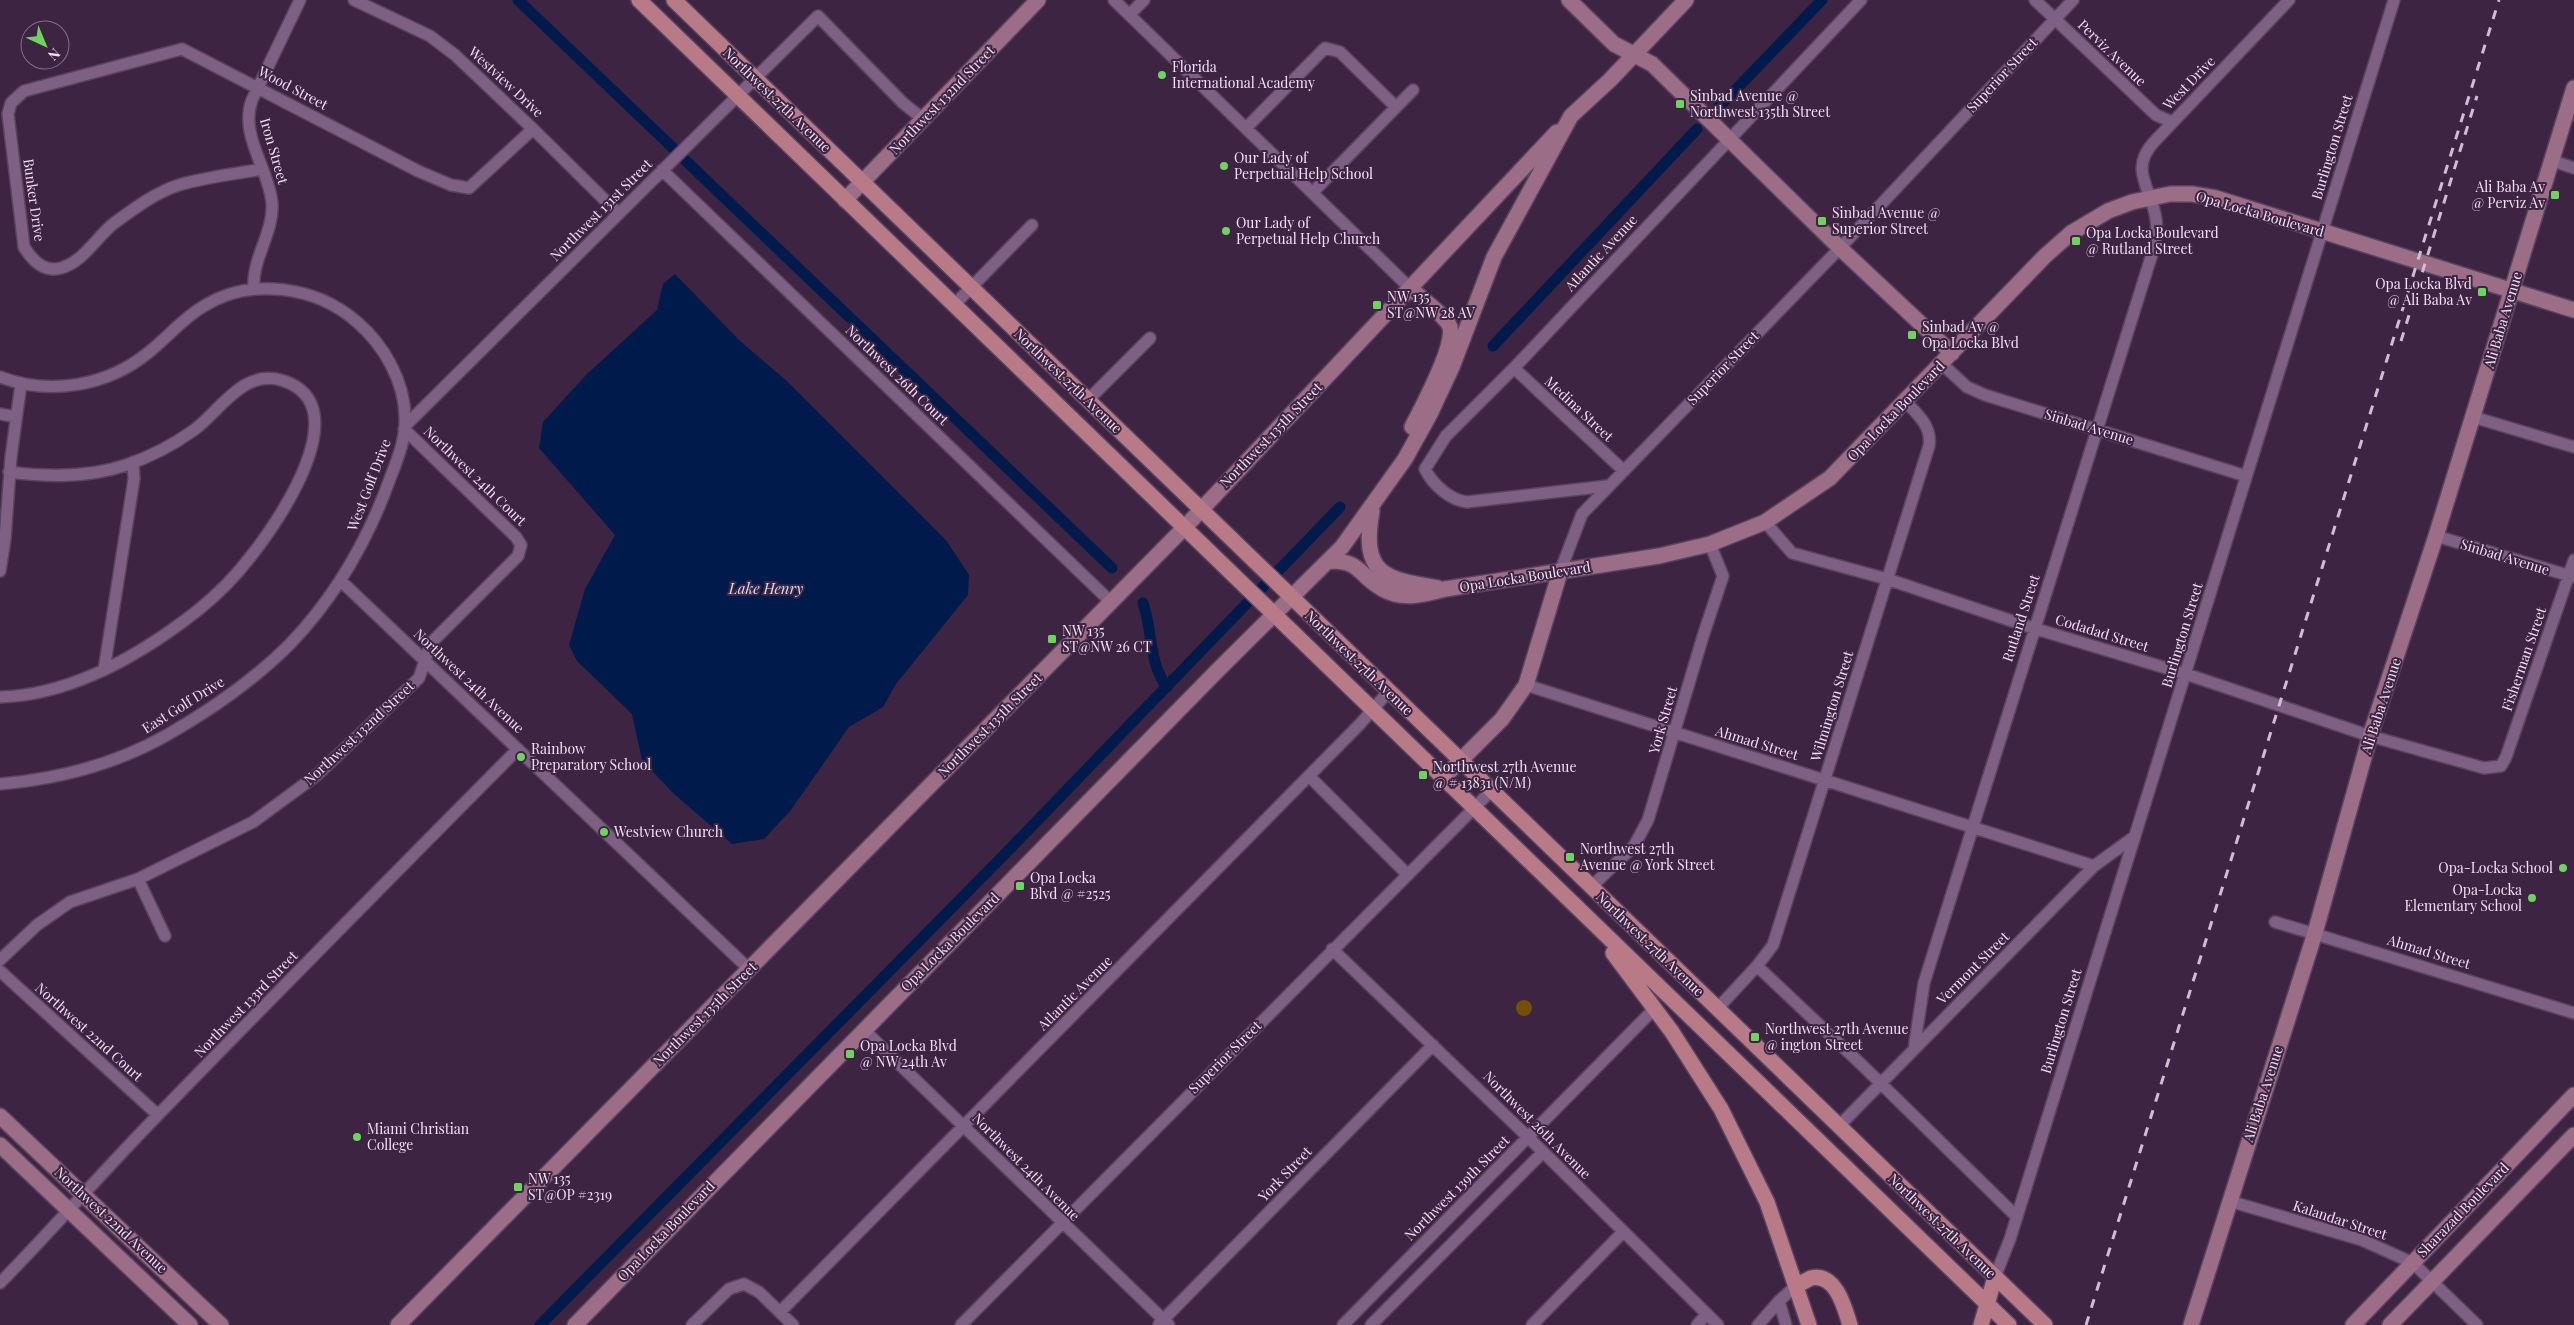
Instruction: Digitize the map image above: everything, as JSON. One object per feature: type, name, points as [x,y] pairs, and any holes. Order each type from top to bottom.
[{"type":"main road","name":"Northwest 27th Avenue","points":[[639,0],[2009,1325]]},
{"type":"main road","name":"Northwest 27th Avenue","points":[[674,0],[2045,1325]]},
{"type":"main road","points":[[1602,932],[1613,954],[1655,1008],[1722,1109],[1767,1202],[1797,1285],[1809,1325]]},
{"type":"main road","points":[[1737,1062],[1759,1068],[1775,1065]]},
{"type":"main road","points":[[1765,1089],[1776,1084],[1807,1096]]},
{"type":"main road","points":[[1981,1325],[1995,1277]]},
{"type":"main road","points":[[1797,1285],[1813,1278],[1823,1279],[1833,1286],[1844,1304],[1850,1325]]},
{"type":"street","name":"Iron Street","points":[[254,289],[253,279],[272,214],[270,194],[248,123],[249,108],[300,0]]},
{"type":"street","name":"Westview Drive","points":[[354,0],[430,36],[455,55],[533,128],[618,213]]},
{"type":"street","name":"Northwest 132nd Street","points":[[845,200],[1038,0]]},
{"type":"street","points":[[1114,0],[1443,318],[1449,326],[1450,336],[1433,385],[1396,458],[1397,470]]},
{"type":"street","points":[[1130,15],[1144,0]]},
{"type":"street","name":"Sinbad Avenue","points":[[1569,0],[1614,44],[1652,64],[1840,248],[1947,358],[1967,387],[1979,393],[2246,476]]},
{"type":"street","points":[[1634,55],[1686,0]]},
{"type":"street","name":"Atlantic Avenue","points":[[1607,486],[1467,502],[1452,499],[1428,476],[1425,470],[1446,436],[1514,368],[1861,0]]},
{"type":"street","name":"Perviz Avenue","points":[[2035,0],[2156,115],[2172,122]]},
{"type":"street","name":"Superior Street","points":[[1443,778],[1502,719],[1526,685],[1560,572],[1582,514],[1607,486],[1624,471],[1840,248],[2073,0]]},
{"type":"street","name":"West Drive","points":[[2150,198],[2142,172],[2142,157],[2172,122],[2288,0]]},
{"type":"street","name":"Burlington Street","points":[[1995,1277],[2017,1217],[2394,0]]},
{"type":"street","name":"Northwest 131st Street","points":[[405,428],[618,213],[818,16],[903,104],[923,118]]},
{"type":"street","points":[[1246,128],[1324,48],[1340,52],[1396,107]]},
{"type":"street","name":"Wood Street","points":[[16,98],[24,91],[182,49],[418,171],[451,185],[469,188],[533,128]]},
{"type":"street","name":"Opa Locka Boulevard","points":[[575,1325],[864,1030],[1269,611],[1328,562],[1348,540],[1397,470],[1430,414],[1452,367],[1494,257],[1571,116],[1634,55]]},
{"type":"street","name":"Ali Baba Avenue","points":[[2190,1325],[2315,933],[2370,736],[2436,536],[2574,88]]},
{"type":"street","points":[[1313,192],[1413,90]]},
{"type":"street","name":"Bunker Drive","points":[[16,98],[8,114],[24,247],[32,260],[46,268],[60,269],[77,260],[111,226],[140,205],[177,186],[262,169]]},
{"type":"street","name":"Northwest 135th Street","points":[[398,1325],[1184,528],[1411,289],[1571,116]]},
{"type":"street","points":[[2553,161],[2574,168]]},
{"type":"street","name":"Northwest 26th Court","points":[[662,170],[1111,602]]},
{"type":"street","name":"Opa Locka Boulevard","points":[[1328,562],[1347,562],[1380,588],[1394,593],[1407,596],[1422,595],[1445,589],[1659,556],[1710,544],[1765,522],[1830,478],[2063,239],[2108,211],[2150,198],[2177,194],[2206,196],[2574,310]]},
{"type":"street","name":"Rutland Street","points":[[1914,1049],[1924,983],[2153,251],[2157,223],[2150,198]]},
{"type":"street","points":[[954,305],[1032,224]]},
{"type":"street","name":"West Golf Drive","points":[[0,377],[21,384],[67,386],[88,383],[113,374],[148,353],[190,315],[207,304],[235,293],[254,289],[287,290],[307,295],[338,308],[360,324],[381,348],[393,371],[404,403],[405,428],[396,461],[380,506],[341,581]]},
{"type":"street","points":[[1088,400],[1150,338]]},
{"type":"street","name":"Medina Street","points":[[1514,368],[1624,471]]},
{"type":"street","points":[[0,696],[56,687],[104,670],[136,654],[211,598],[246,562],[277,520],[299,478],[316,433],[316,417],[309,401],[296,387],[276,378],[260,379],[239,388],[202,424],[178,441],[133,462],[98,472],[65,475],[42,476],[9,472]]},
{"type":"street","points":[[0,571],[3,524],[21,384]]},
{"type":"street","name":"Wilmington Street","points":[[1717,1009],[1757,966],[1773,944],[1930,441],[1926,424],[1905,401]]},
{"type":"street","points":[[0,414],[16,417]]},
{"type":"street","points":[[2473,417],[2574,447]]},
{"type":"street","name":"Northwest 24th Court","points":[[405,428],[514,535],[521,547]]},
{"type":"street","points":[[104,670],[134,478],[133,462]]},
{"type":"street","points":[[1373,505],[1367,544],[1377,566],[1392,579],[1445,589]]},
{"type":"street","name":"Codadad Street","points":[[1765,522],[1792,553],[1887,580],[2034,628],[2186,674],[2370,736],[2484,768],[2501,766]]},
{"type":"street","name":"Sinbad Avenue","points":[[2436,536],[2572,577]]},
{"type":"street","name":"York Street","points":[[1591,887],[1629,852],[1644,831],[1675,734],[1704,633],[1724,576],[1710,544]]},
{"type":"street","name":"Northwest 132nd Street","points":[[0,960],[37,925],[70,902],[138,879],[253,822],[316,775],[419,678],[432,643],[518,556],[521,547]]},
{"type":"street","name":"Fisherman Street","points":[[2501,766],[2572,577],[2574,560]]},
{"type":"street","name":"Northwest 24th Avenue","points":[[341,581],[749,969]]},
{"type":"street","name":"East Golf Drive","points":[[0,784],[62,774],[100,764],[142,748],[179,728],[230,694],[278,655],[305,627],[341,581]]},
{"type":"street","name":"Ahmad Street","points":[[1526,685],[2094,866]]},
{"type":"street","name":"Atlantic Avenue","points":[[780,1312],[1309,776],[1388,692]]},
{"type":"street","name":"Northwest 133rd Street","points":[[0,1283],[158,1115],[518,749]]},
{"type":"street","points":[[1309,776],[1407,874]]},
{"type":"street","name":"Superior Street","points":[[961,1325],[1332,949],[1491,791]]},
{"type":"street","name":"Vermont Street","points":[[1839,1126],[2094,866],[2134,837]]},
{"type":"street","points":[[138,879],[165,936]]},
{"type":"street","name":"Ahmad Street","points":[[2275,922],[2574,1013]]},
{"type":"street","name":"Northwest 26th Avenue","points":[[1332,949],[1528,1137],[1718,1325]]},
{"type":"street","points":[[1757,966],[2017,1217]]},
{"type":"street","name":"Northwest 22nd Court","points":[[0,971],[158,1115]]},
{"type":"street","name":"Northwest 139th Street","points":[[1343,1325],[1655,1008]]},
{"type":"street","name":"Northwest 24th Avenue","points":[[864,1030],[1163,1323]]},
{"type":"street","name":"York Street","points":[[1163,1323],[1433,1045]]},
{"type":"street","name":"Sharazad Boulevard","points":[[2353,1325],[2574,1095]]},
{"type":"street","name":"Northwest 22nd Avenue","points":[[0,1116],[221,1325]]},
{"type":"street","points":[[2547,1124],[2570,1138]]},
{"type":"street","name":"Sharazad Boulevard","points":[[2390,1325],[2570,1138]]},
{"type":"street","name":"Northwest 22nd Avenue","points":[[0,1145],[190,1325]]},
{"type":"street","points":[[1371,1325],[1543,1152]]},
{"type":"street","name":"Kalandar Street","points":[[2229,1201],[2362,1240],[2412,1263],[2477,1325]]},
{"type":"street","points":[[1532,1325],[1623,1232]]},
{"type":"street","points":[[144,1281],[159,1266]]},
{"type":"street","points":[[1385,1282],[1399,1297]]},
{"type":"street","points":[[692,1325],[729,1289],[744,1284],[759,1292],[793,1325]]},
{"type":"street","points":[[1758,1325],[1779,1301],[1797,1285]]},
{"type":"street","points":[[1779,1301],[1786,1325]]},
{"type":"street","points":[[1697,1325],[1707,1314]]},
{"type":"shaded area","points":[[1524,1000],[1530,1002],[1532,1008],[1530,1014],[1524,1016],[1518,1014],[1516,1008],[1518,1002]]},
{"type":"water","name":"Lake Henry","points":[[675,274],[739,340],[788,382],[946,540],[969,575],[968,595],[896,684],[883,707],[849,727],[791,810],[764,839],[732,844],[673,793],[642,760],[632,714],[577,661],[569,645],[585,589],[615,535],[539,448],[543,422],[586,375],[657,310],[663,284]]},
{"type":"waterway","points":[[518,0],[673,148]]},
{"type":"waterway","points":[[1718,108],[1822,0]]},
{"type":"waterway","points":[[1493,346],[1697,129]]},
{"type":"waterway","points":[[685,160],[1112,568]]},
{"type":"waterway","points":[[540,1325],[1004,855],[1340,507]]},
{"type":"waterway","points":[[1143,603],[1154,657],[1161,677],[1167,687]]},
{"type":"railway","points":[[2086,1325],[2499,0]]},
{"type":"railway","points":[[2401,341],[2477,96]]},
{"type":"place","name":"Florida International Academy","points":[[1162,75]]},
{"type":"place","name":"Sinbad Avenue @ Northwest 135th Street","points":[[1680,104]]},
{"type":"place","name":"Our Lady of Perpetual Help School","points":[[1224,166]]},
{"type":"place","name":"Ali Baba Av @ Perviz Av","points":[[2555,195]]},
{"type":"place","name":"Sinbad Avenue @ Superior Street","points":[[1822,221]]},
{"type":"place","name":"Our Lady of Perpetual Help Church","points":[[1226,231]]},
{"type":"place","name":"Opa Locka Boulevard @ Rutland Street","points":[[2076,241]]},
{"type":"place","name":"Opa Locka Blvd @ Ali Baba Av","points":[[2482,292]]},
{"type":"place","name":"NW 135 ST@NW 28 AV","points":[[1377,305]]},
{"type":"place","name":"Sinbad Av @ Opa Locka Blvd","points":[[1912,335]]},
{"type":"place","name":"NW 135 ST@NW 26 CT","points":[[1052,639]]},
{"type":"place","name":"Rainbow Preparatory School","points":[[521,757]]},
{"type":"place","name":"Northwest 27th Avenue @ # 13831 (N/M)","points":[[1423,775]]},
{"type":"place","name":"Westview Church","points":[[604,832]]},
{"type":"place","name":"Northwest 27th Avenue @ York Street","points":[[1570,857]]},
{"type":"place","name":"Opa-Locka School","points":[[2563,868]]},
{"type":"place","name":"Opa Locka Blvd @ #2525","points":[[1020,886]]},
{"type":"place","name":"Opa-Locka Elementary School","points":[[2532,898]]},
{"type":"place","name":"Northwest 27th Avenue @ ington Street","points":[[1755,1037]]},
{"type":"place","name":"Opa Locka Blvd @ NW 24th Av","points":[[850,1054]]},
{"type":"place","name":"Miami Christian College","points":[[357,1137]]},
{"type":"place","name":"NW 135 ST@OP #2319","points":[[518,1187]]}]
